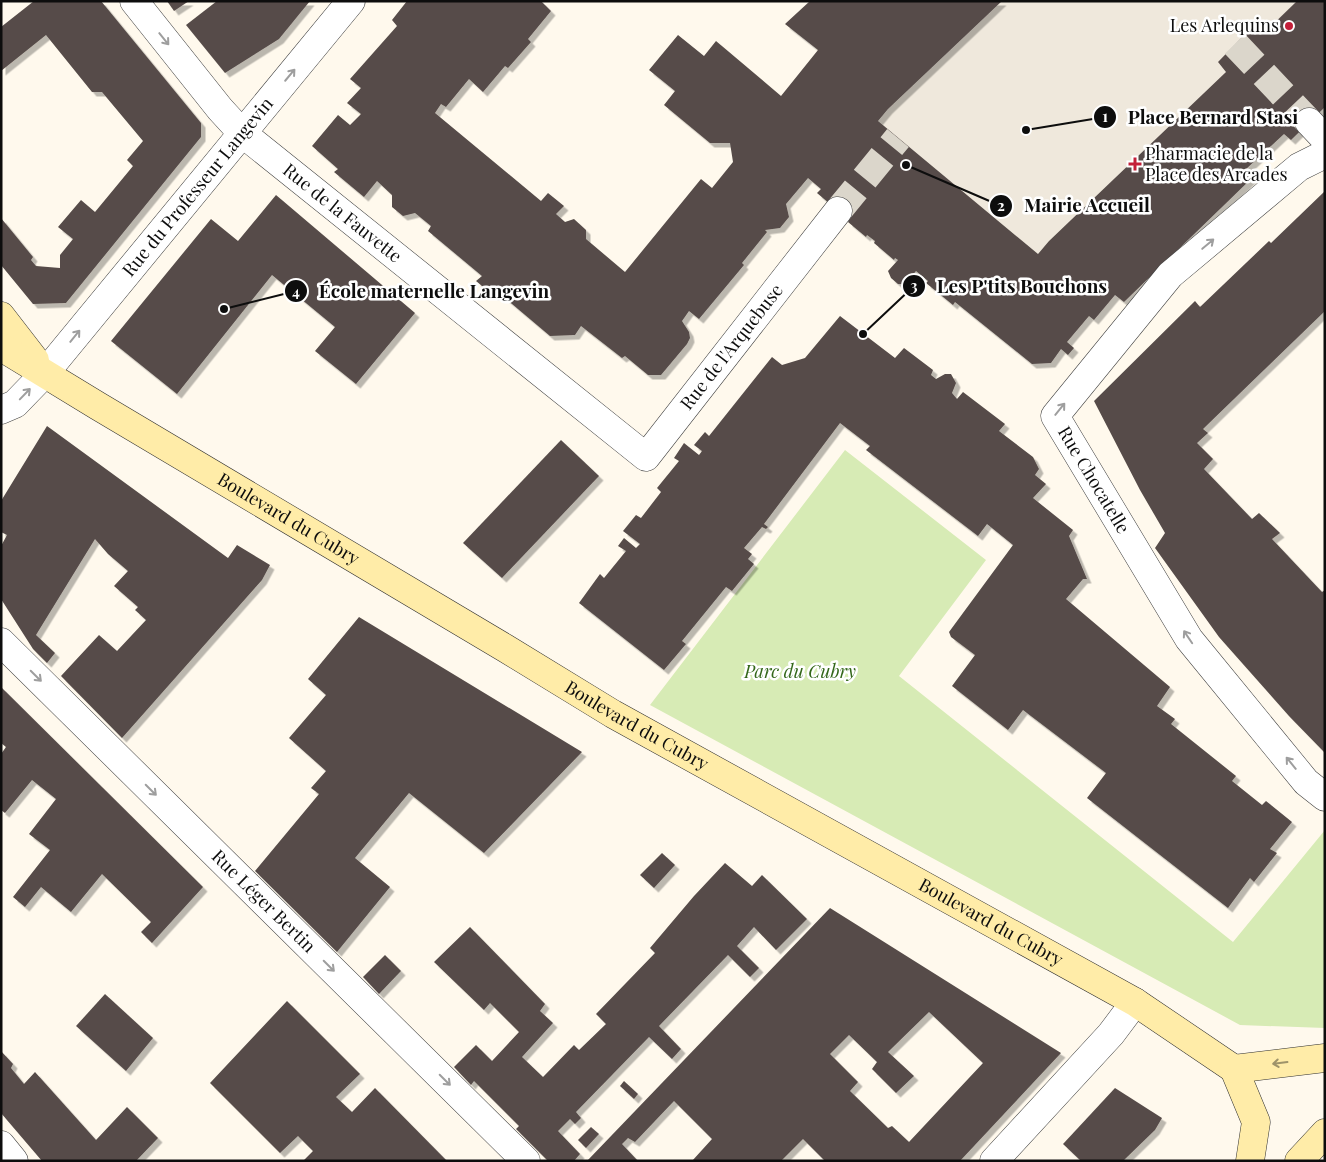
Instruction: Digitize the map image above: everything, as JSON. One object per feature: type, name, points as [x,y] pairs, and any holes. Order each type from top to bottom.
[{"type":"main road","points":[[1,316],[45,374]]},
{"type":"main road","name":"Boulevard du Cubry","points":[[1,347],[613,714],[1135,1002],[1188,1036],[1234,1069]]},
{"type":"main road","points":[[1250,1161],[1256,1122],[1234,1069],[1325,1058]]},
{"type":"main road","points":[[1299,1161],[1325,1133]]},
{"type":"street","name":"Rue de la Fauvette","points":[[134,1],[220,109],[242,133],[646,457]]},
{"type":"street","name":"Rue du Professeur Langevin","points":[[1,410],[15,404],[45,374],[351,1]]},
{"type":"street","name":"Rue Chocatelle","points":[[1325,154],[1299,167],[1170,275],[1055,416],[1189,639],[1306,782],[1325,798]]},
{"type":"street","name":"Rue de l'Arquebuse","points":[[646,457],[838,211]]},
{"type":"street","name":"Rue Léger Bertin","points":[[1,642],[526,1161]]},
{"type":"street","points":[[994,1161],[1111,1034],[1135,1002]]},
{"type":"street","points":[[1,1145],[14,1161]]},
{"type":"green space","name":"Parc du Cubry","points":[[845,450],[986,560],[899,676],[1233,942],[1325,830],[1325,1028],[1240,1025],[650,705]]},
{"type":"shaded area","points":[[1002,1],[1297,1],[1263,34],[1254,25],[1218,62],[1226,72],[1049,241],[1038,254],[878,121],[888,109]]},
{"type":"building","points":[[34,1],[101,1],[201,123],[201,137],[66,303],[33,304],[1,265],[1,218],[33,257],[31,260],[36,266],[60,268],[60,255],[73,239],[58,227],[81,200],[95,212],[133,166],[127,160],[143,141],[102,92],[92,92],[46,35],[1,71],[1,27]]},
{"type":"building","points":[[167,1],[189,1],[174,11]]},
{"type":"building","points":[[217,1],[310,1],[279,39],[225,73],[186,25]]},
{"type":"building","points":[[407,1],[541,1],[551,11],[528,39],[531,42],[508,68],[505,66],[483,92],[469,79],[446,107],[441,104],[435,113],[541,201],[548,193],[564,206],[556,214],[565,222],[574,219],[586,230],[586,239],[625,272],[701,179],[712,188],[733,162],[730,143],[710,143],[664,105],[675,91],[649,70],[678,35],[704,56],[716,41],[781,96],[818,50],[785,24],[810,1],[1002,1],[888,109],[878,121],[1038,254],[1049,241],[1226,72],[1218,62],[1254,25],[1263,34],[1297,1],[1325,1],[1325,107],[1291,140],[1284,134],[1245,170],[1252,178],[1124,302],[1115,295],[1094,320],[1089,316],[1067,342],[1074,348],[1068,355],[1061,349],[1051,363],[1032,364],[955,302],[953,305],[926,283],[928,281],[916,271],[905,284],[898,284],[891,278],[888,271],[898,260],[895,258],[894,260],[874,243],[875,241],[867,235],[866,237],[848,222],[849,220],[817,193],[821,189],[808,178],[786,204],[789,217],[780,228],[765,230],[767,232],[742,263],[744,265],[699,319],[689,311],[682,321],[689,332],[690,338],[687,344],[661,375],[648,375],[625,356],[622,358],[581,326],[575,335],[550,336],[498,292],[494,296],[476,281],[482,276],[428,231],[431,226],[415,213],[403,216],[392,207],[392,195],[377,181],[364,197],[334,172],[338,169],[312,146],[338,115],[350,125],[361,114],[347,103],[361,88],[350,79],[397,26],[392,20]]},
{"type":"building","points":[[1325,191],[1325,311],[1203,429],[1208,433],[1197,443],[1213,459],[1204,469],[1252,519],[1259,513],[1280,533],[1272,539],[1322,592],[1325,590],[1325,753],[1289,716],[1219,637],[1155,548],[1165,533],[1140,490],[1094,401],[1195,301],[1200,307]]},
{"type":"building","points":[[276,195],[415,313],[356,384],[315,351],[335,327],[272,275],[177,394],[111,341],[211,219],[238,241]]},
{"type":"building","points":[[840,316],[895,358],[904,348],[933,370],[931,375],[936,379],[945,374],[951,374],[956,383],[952,393],[957,399],[963,392],[1005,424],[999,431],[1033,457],[1039,469],[1035,475],[1046,484],[1033,498],[1073,530],[1069,536],[1087,579],[1083,579],[1066,599],[1170,687],[1157,706],[1175,719],[1171,724],[1236,776],[1232,781],[1262,805],[1266,801],[1292,822],[1270,849],[1277,853],[1254,882],[1250,878],[1228,908],[1087,798],[1106,773],[1023,710],[1008,730],[952,686],[975,655],[951,637],[949,632],[1013,545],[987,524],[978,536],[866,450],[870,446],[840,423],[764,524],[768,527],[766,529],[762,527],[744,548],[752,554],[748,559],[754,564],[732,591],[726,587],[682,641],[686,644],[664,670],[579,603],[600,574],[604,578],[626,551],[618,546],[624,538],[636,548],[640,544],[623,531],[636,515],[641,518],[661,492],[657,488],[679,461],[674,458],[684,443],[699,455],[702,451],[694,445],[705,432],[709,436],[772,357],[782,365],[805,358]]},
{"type":"building","points":[[47,426],[228,558],[237,545],[270,565],[262,580],[122,738],[61,676],[99,635],[117,651],[146,620],[135,610],[138,607],[114,586],[128,571],[108,554],[95,539],[36,635],[55,653],[47,663],[33,649],[1,599],[1,546],[7,535],[1,532],[1,501]]},
{"type":"building","points":[[561,440],[599,476],[502,578],[463,543]]},
{"type":"building","points":[[359,617],[582,752],[484,853],[409,793],[355,858],[390,887],[337,952],[255,871],[319,794],[311,788],[326,771],[289,738],[326,695],[308,679]]},
{"type":"building","points":[[1,687],[203,887],[152,943],[141,932],[151,922],[102,874],[71,912],[41,887],[25,907],[13,897],[50,850],[29,834],[56,799],[32,780],[5,813],[1,810],[1,754],[6,747],[1,743]]},
{"type":"building","points":[[662,853],[675,865],[654,888],[640,875]]},
{"type":"building","points":[[725,863],[752,886],[762,875],[807,919],[776,950],[754,927],[737,946],[759,968],[750,977],[728,955],[659,1026],[681,1049],[672,1059],[649,1037],[576,1112],[581,1118],[575,1124],[570,1119],[558,1131],[580,1154],[574,1161],[548,1161],[516,1129],[519,1126],[474,1081],[471,1085],[454,1067],[476,1045],[492,1061],[519,1032],[490,1003],[484,1010],[434,962],[470,927],[545,1004],[540,1011],[553,1023],[522,1057],[543,1077],[574,1045],[579,1050],[606,1024],[596,1014],[655,953],[650,948]]},
{"type":"building","points":[[830,908],[1061,1053],[960,1161],[825,1161],[803,1139],[781,1161],[692,1161],[712,1139],[674,1101],[635,1142],[628,1138],[622,1144],[638,1161],[587,1161]],"holes":[[[929,1012],[983,1063],[909,1142],[892,1126],[888,1128],[850,1091],[858,1082],[830,1054],[849,1035],[877,1062],[872,1069],[896,1093],[914,1076],[888,1052]]]},
{"type":"building","points":[[385,955],[401,971],[379,994],[363,977]]},
{"type":"building","points":[[105,994],[153,1038],[126,1071],[76,1026]]},
{"type":"building","points":[[287,1001],[360,1074],[336,1097],[352,1112],[375,1088],[447,1161],[303,1161],[313,1151],[298,1136],[280,1153],[210,1083]]},
{"type":"building","points":[[1,1051],[13,1064],[11,1068],[24,1084],[35,1072],[96,1140],[127,1107],[158,1138],[136,1161],[42,1161],[1,1113]]},
{"type":"building","points":[[624,1081],[638,1094],[634,1099],[620,1086]]},
{"type":"building","points":[[1115,1088],[1162,1118],[1155,1130],[1123,1161],[1081,1161],[1063,1144]]},
{"type":"building","points":[[591,1127],[599,1134],[586,1148],[578,1140]]},
{"type":"tunnel","points":[[1235,44],[1309,122]]},
{"type":"tunnel","points":[[838,211],[898,138]]},
{"type":"place","name":"Les Arlequins","points":[[1289,26]]},
{"type":"place","name":"Place Bernard Stasi","points":[[1026,130]]},
{"type":"place","name":"Pharmacie de la Place des Arcades","points":[[1135,164]]},
{"type":"place","name":"Mairie Accueil","points":[[906,165]]},
{"type":"place","name":"École maternelle Langevin","points":[[224,309]]},
{"type":"place","name":"Les P'tits Bouchons","points":[[863,334]]}]
